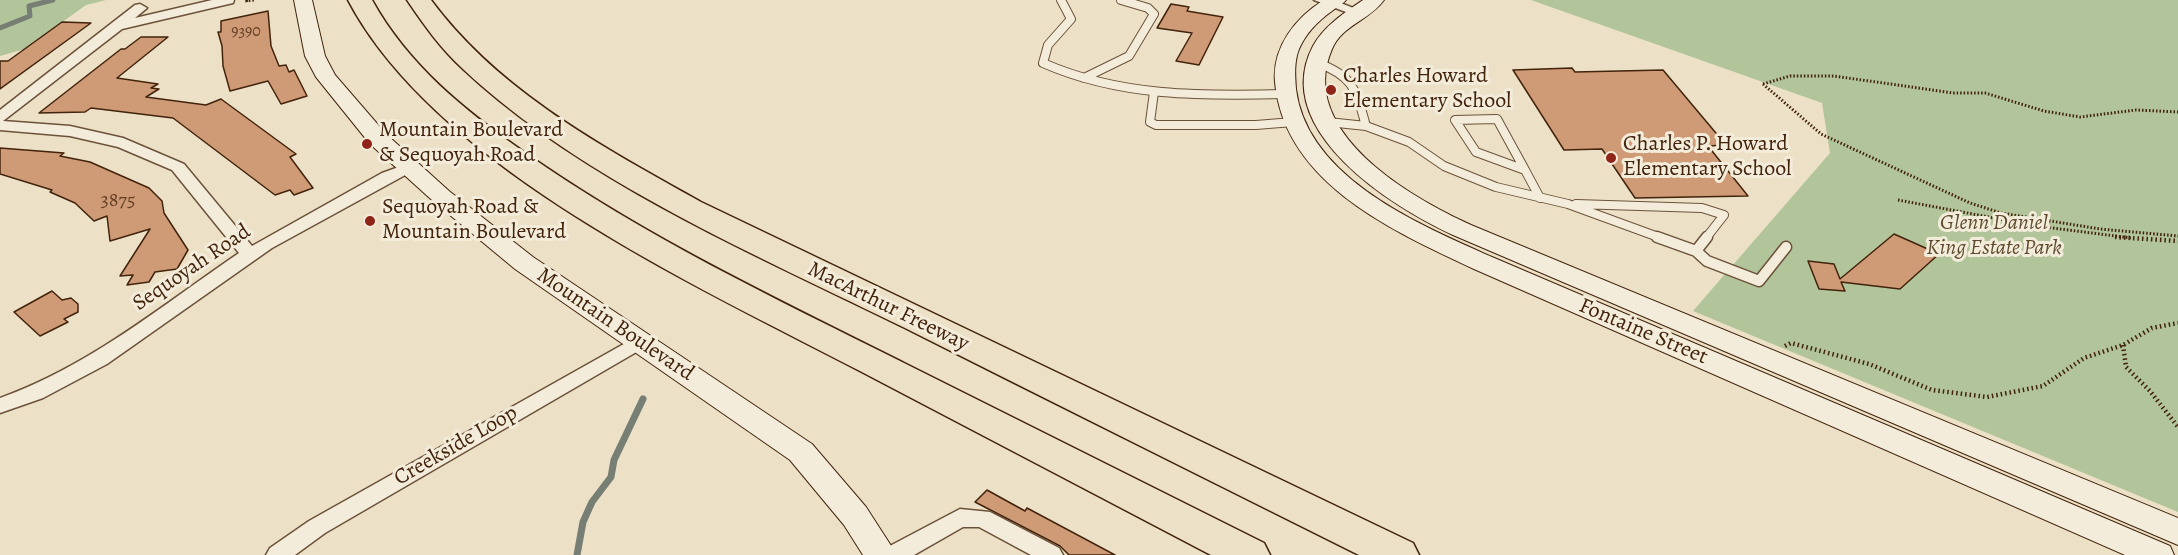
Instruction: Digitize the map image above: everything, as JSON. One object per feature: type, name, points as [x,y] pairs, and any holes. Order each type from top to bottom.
[{"type":"highway","points":[[360,0],[372,24],[416,78],[480,133],[575,200],[702,274],[1249,555]]},
{"type":"highway","name":"MacArthur Freeway","points":[[419,0],[445,36],[500,86],[578,141],[690,209],[1398,555]]},
{"type":"street","points":[[116,27],[228,0]]},
{"type":"street","name":"Mountain Boulevard","points":[[303,0],[315,56],[326,77],[378,139],[499,244],[638,342],[801,452],[855,516],[881,555]]},
{"type":"street","name":"Fontaine Street","points":[[1343,3],[1319,50],[1314,84],[1319,105],[1328,122],[1361,165],[1396,195],[1428,214],[1480,238],[1765,358],[1826,397],[2158,555]]},
{"type":"street","name":"Fontaine Street","points":[[1343,3],[1308,22],[1291,45],[1284,65],[1285,94],[1293,122],[1307,145],[1324,165],[1372,205],[1404,226],[1826,397],[2178,532]]},
{"type":"street","points":[[0,117],[140,9]]},
{"type":"street","points":[[0,125],[69,131],[123,143],[178,166],[250,255]]},
{"type":"street","name":"Sequoyah Road","points":[[0,406],[29,397],[79,374],[250,255],[388,176],[410,168]]},
{"type":"street","name":"Creekside Loop","points":[[278,555],[317,527],[638,342]]},
{"type":"street","points":[[894,555],[960,518],[982,518],[1051,555]]},
{"type":"lane","points":[[1061,0],[1071,19],[1044,49],[1043,63],[1058,71],[1122,88],[1154,92],[1285,94]]},
{"type":"lane","points":[[1084,78],[1129,56],[1135,50],[1154,14],[1148,8],[1121,0]]},
{"type":"lane","points":[[1316,63],[1339,70],[1353,82],[1366,126]]},
{"type":"lane","points":[[1154,92],[1150,122],[1156,125],[1256,125],[1293,122]]},
{"type":"lane","points":[[1525,170],[1476,152],[1455,120],[1497,119],[1525,170],[1540,198]]},
{"type":"lane","points":[[1328,122],[1366,126],[1409,142],[1444,166],[1496,187],[1568,204],[1696,251],[1707,261],[1759,281],[1786,247]]},
{"type":"lane","points":[[1568,204],[1702,208],[1724,216],[1696,251]]},
{"type":"path","points":[[247,0],[254,0]]},
{"type":"path","points":[[2178,112],[2136,110],[2080,117],[2044,111],[1985,93],[1953,93],[1834,76],[1790,76],[1763,84],[1821,134],[1912,174],[1970,203],[2001,213],[2100,230],[2178,236]]},
{"type":"path","points":[[1898,200],[2052,229],[2139,240],[2178,241]]},
{"type":"path","points":[[1765,358],[1791,343],[1869,364],[1932,390],[1987,397],[2043,386],[2084,357],[2123,345],[2152,328],[2178,323]]},
{"type":"path","points":[[2123,345],[2126,367],[2150,391],[2178,427]]},
{"type":"green space","points":[[0,0],[106,0],[86,5],[25,49],[0,56]]},
{"type":"green space","name":"Glenn Daniel King Estate Park","points":[[1531,0],[2178,0],[2178,512],[1693,311],[1830,153],[1822,103]]},
{"type":"building","points":[[1171,4],[1189,7],[1187,11],[1223,17],[1199,65],[1176,61],[1192,33],[1157,28]]},
{"type":"building","points":[[268,11],[271,46],[279,66],[286,65],[289,72],[294,70],[307,96],[281,104],[268,81],[230,91],[223,66],[222,46],[218,32],[221,32],[221,21]]},
{"type":"building","points":[[62,22],[91,23],[0,89],[0,61],[8,61]]},
{"type":"building","points":[[141,37],[168,37],[117,78],[158,84],[151,88],[159,89],[146,97],[206,105],[221,99],[296,154],[290,157],[313,188],[294,195],[290,190],[275,195],[173,118],[91,108],[85,112],[39,113],[121,49],[125,49]]},
{"type":"building","points":[[1572,68],[1575,72],[1663,70],[1726,145],[1708,146],[1748,196],[1635,198],[1602,149],[1564,150],[1513,70]]},
{"type":"building","points":[[0,148],[64,153],[60,156],[90,162],[149,188],[162,201],[164,213],[188,250],[177,269],[155,272],[149,282],[127,285],[133,275],[120,276],[150,229],[110,241],[107,216],[94,221],[75,203],[50,192],[52,190],[0,174]]},
{"type":"building","points":[[1894,234],[1939,254],[1900,289],[1841,282],[1845,291],[1819,289],[1808,261],[1834,264],[1840,279]]},
{"type":"building","points":[[52,291],[62,300],[71,298],[78,304],[78,312],[64,319],[68,322],[40,336],[14,312]]},
{"type":"building","points":[[987,490],[1025,511],[1027,508],[1115,555],[1069,555],[1060,546],[975,502]]},
{"type":"waterway","points":[[0,28],[30,16],[29,6],[53,0]]},
{"type":"waterway","points":[[577,555],[583,522],[592,502],[611,477],[614,460],[643,399]]},
{"type":"place","name":"Charles Howard Elementary School","points":[[1331,90]]},
{"type":"place","name":"Mountain Boulevard & Sequoyah Road","points":[[367,144]]},
{"type":"place","name":"Charles P. Howard Elementary School","points":[[1611,158]]},
{"type":"place","name":"Sequoyah Road & Mountain Boulevard","points":[[370,221]]}]
